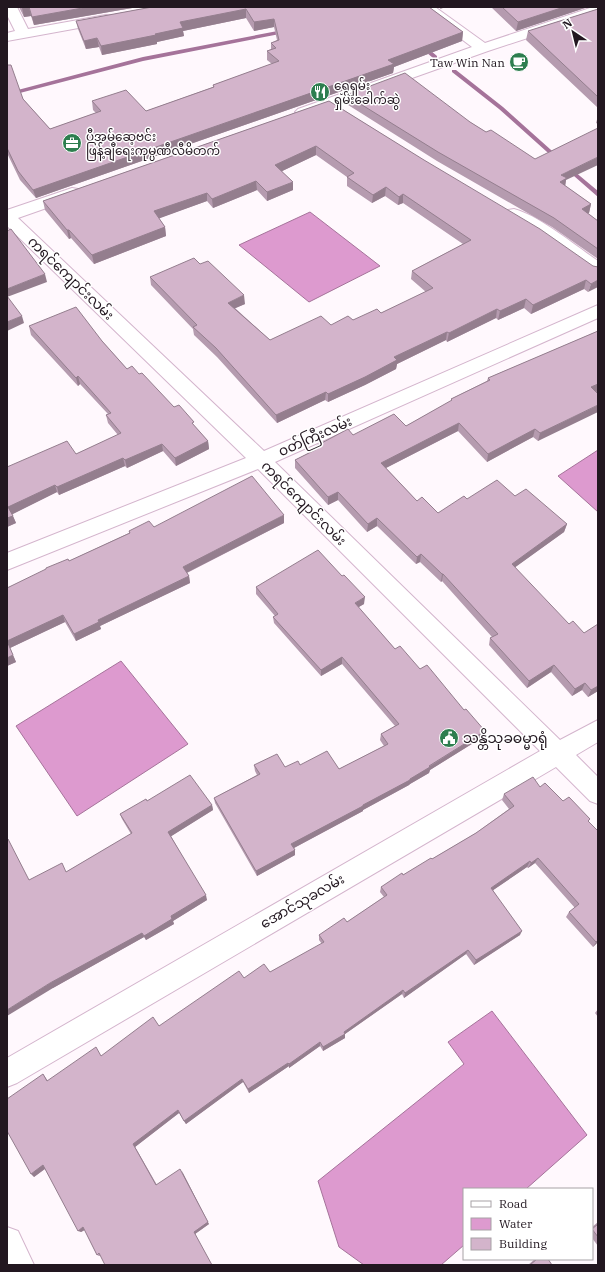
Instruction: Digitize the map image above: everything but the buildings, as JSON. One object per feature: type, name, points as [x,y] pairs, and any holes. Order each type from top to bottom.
[{"type":"street","points":[[10,7],[23,34]]},
{"type":"street","points":[[426,7],[483,48]]},
{"type":"street","points":[[290,117],[337,106],[419,70],[461,55],[595,14]]},
{"type":"street","points":[[7,36],[117,17]]},
{"type":"street","points":[[7,216],[89,187]]},
{"type":"street","points":[[504,208],[545,232],[598,269]]},
{"type":"street","name":"ကရင်ကျောင်းလမ်း","points":[[7,216],[261,460],[598,793]]},
{"type":"street","name":"၀တ်ကြီးလမ်း","points":[[7,562],[261,460],[598,311]]},
{"type":"street","name":"အောင်သုခလမ်း","points":[[7,1073],[557,752],[598,730]]},
{"type":"street","points":[[7,1242],[19,1265]]},
{"type":"water","points":[[310,212],[380,266],[309,302],[239,245]]},
{"type":"water","points":[[598,450],[598,512],[558,476]]},
{"type":"water","points":[[121,661],[188,744],[77,816],[16,726]]},
{"type":"water","points":[[492,1011],[587,1135],[527,1188],[463,1188],[463,1246],[441,1265],[364,1265],[339,1247],[318,1181],[464,1064],[448,1042]]},
{"type":"waterway","points":[[7,93],[14,93],[143,59],[288,31]]},
{"type":"waterway","points":[[422,46],[435,57]]},
{"type":"waterway","points":[[454,71],[501,108],[558,159]]},
{"type":"waterway","points":[[568,168],[598,195]]},
{"type":"place","name":"Taw Win Nan","points":[[519,62]]},
{"type":"place","name":"ရွှေရှမ်း ရှမ်းခေါက်ဆွဲ","points":[[320,92]]},
{"type":"place","name":"ပီအမ်ဆေ့ဗင်း ဖြန့်ချီရေးကုမ္ပဏီလီမိတက်","points":[[72,143]]},
{"type":"place","name":"သန္တိသုခဓမ္မာရုံ","points":[[449,738]]}]
